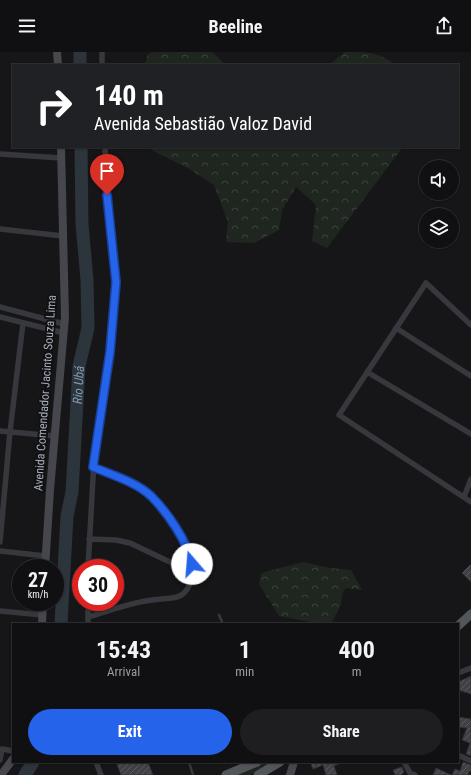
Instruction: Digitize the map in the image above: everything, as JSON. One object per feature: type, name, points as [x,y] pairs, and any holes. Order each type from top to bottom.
[{"type":"main road","points":[[459,625],[471,614]]},
{"type":"main road","points":[[226,775],[239,766],[252,763]]},
{"type":"main road","points":[[262,774],[278,763]]},
{"type":"street","points":[[57,52],[58,64]]},
{"type":"street","points":[[102,52],[102,64]]},
{"type":"street","name":"Avenida Comendador Jacinto Souza Lima","points":[[46,559],[64,333],[61,148]]},
{"type":"street","points":[[88,559],[93,467],[110,352],[116,282],[107,211],[105,148]]},
{"type":"street","points":[[0,154],[61,158]]},
{"type":"street","points":[[0,229],[63,236]]},
{"type":"street","points":[[471,325],[426,283],[339,415],[471,502]]},
{"type":"street","points":[[0,307],[64,324]]},
{"type":"street","points":[[0,317],[64,333]]},
{"type":"street","points":[[0,542],[10,432],[23,323]]},
{"type":"street","points":[[396,328],[471,376]]},
{"type":"street","points":[[367,372],[471,434]]},
{"type":"street","points":[[0,431],[55,436]]},
{"type":"street","points":[[88,617],[133,603],[174,598],[184,593],[187,589],[192,569],[189,550],[172,523],[150,496],[129,483],[93,467]]},
{"type":"street","points":[[464,497],[471,479]]},
{"type":"street","points":[[89,539],[116,540],[130,543],[172,563],[192,569]]},
{"type":"street","points":[[0,551],[46,556]]},
{"type":"street","points":[[0,611],[43,615]]},
{"type":"street","points":[[42,623],[43,611]]},
{"type":"street","points":[[88,611],[88,623]]},
{"type":"street","points":[[459,673],[471,668]]},
{"type":"street","points":[[0,760],[1,749],[12,750]]},
{"type":"street","points":[[459,755],[471,761]]},
{"type":"street","points":[[1,775],[12,760]]},
{"type":"street","points":[[96,763],[101,775]]},
{"type":"street","points":[[290,775],[294,763]]},
{"type":"street","points":[[405,763],[410,773],[414,775]]},
{"type":"lane","points":[[218,616],[222,623]]},
{"type":"lane","points":[[189,763],[193,775]]},
{"type":"green space","points":[[152,52],[212,52],[223,62],[222,64],[145,64],[148,54]]},
{"type":"green space","points":[[345,52],[360,52],[384,57],[394,64],[330,64]]},
{"type":"green space","points":[[150,148],[402,148],[327,248],[312,241],[316,205],[296,187],[282,210],[279,230],[254,243],[226,242],[228,222],[214,185],[186,167],[153,151]]},
{"type":"green space","points":[[303,562],[330,568],[351,570],[362,590],[346,588],[342,594],[341,605],[332,623],[315,623],[279,616],[259,584],[261,573]]},
{"type":"green space","points":[[262,763],[273,763],[250,775],[234,775]]},
{"type":"building","points":[[471,564],[471,582],[462,573]]},
{"type":"building","points":[[471,676],[471,694],[459,690],[459,682]]},
{"type":"building","points":[[459,717],[471,719],[471,756],[466,754],[470,743],[462,740],[467,728],[459,727]]},
{"type":"building","points":[[463,762],[471,765],[471,772],[469,771],[468,774],[470,775],[452,775],[455,769],[460,771]]},
{"type":"building","points":[[116,763],[148,763],[153,775],[121,775]]},
{"type":"building","points":[[310,763],[342,763],[334,766],[337,775],[326,775],[323,765],[313,769]]},
{"type":"building","points":[[402,767],[404,772],[401,775],[395,775],[393,770]]},
{"type":"building","points":[[436,768],[451,775],[433,775]]},
{"type":"waterway","name":"Rio Ubá","points":[[80,52],[80,64]]},
{"type":"waterway","name":"Rio Ubá","points":[[61,623],[67,516],[72,492],[79,366],[88,328],[87,280],[82,224],[81,148]]},
{"type":"waterway","name":"Rio Ubá","points":[[25,775],[32,763]]},
{"type":"route","points":[[107,195],[107,211],[116,282],[110,352],[93,467],[129,483],[150,496],[172,523],[189,550],[192,564]]}]
